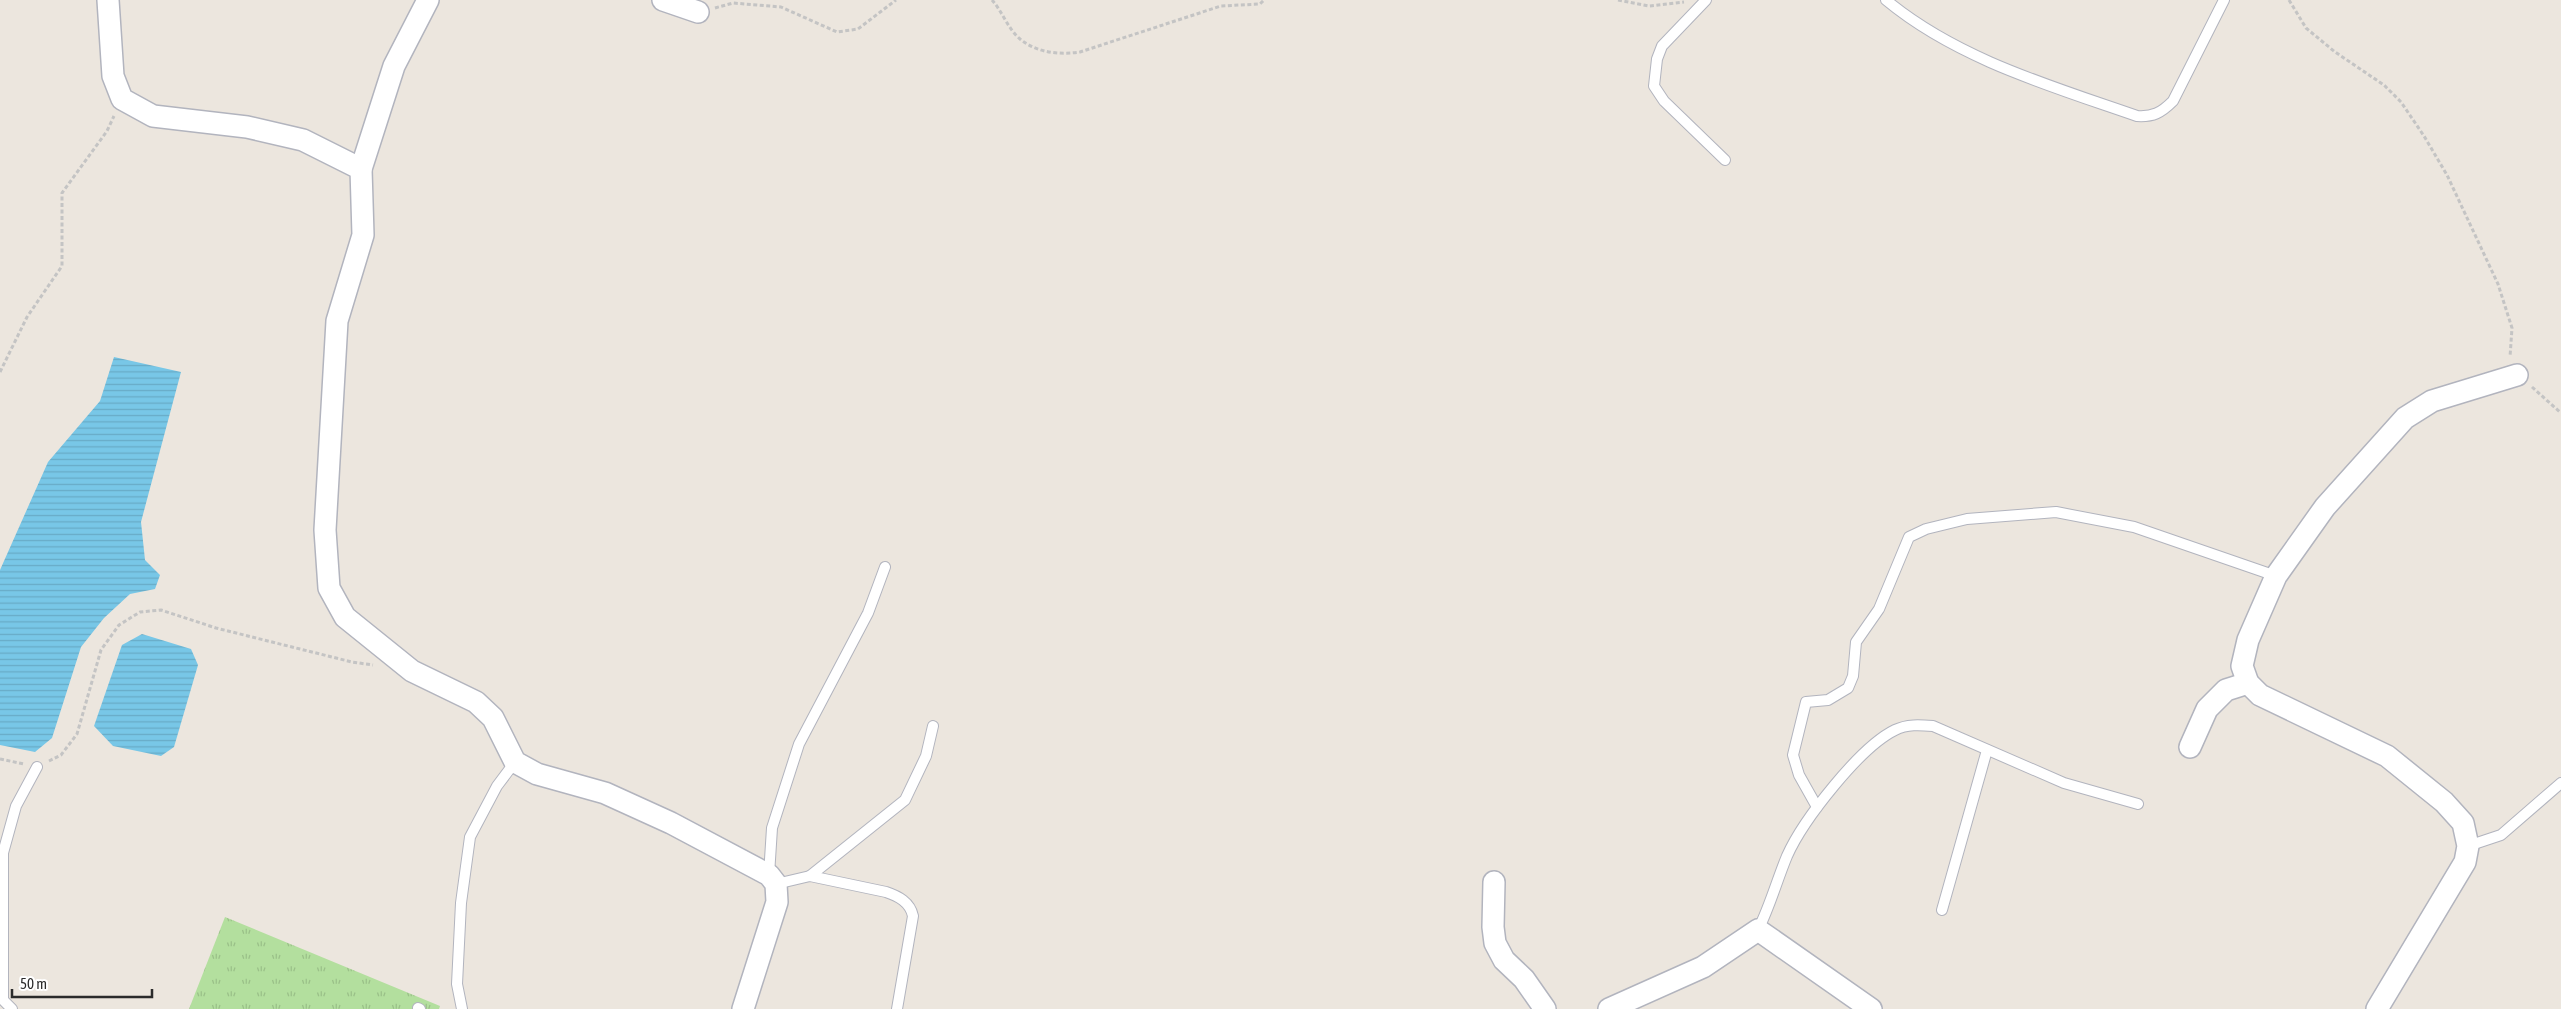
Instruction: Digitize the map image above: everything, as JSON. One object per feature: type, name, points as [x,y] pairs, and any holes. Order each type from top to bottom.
[{"type":"street","points":[[108,0],[112,76],[122,99],[153,116],[248,127],[303,140],[361,169]]},
{"type":"street","points":[[428,0],[394,66],[361,169],[363,235],[337,321],[325,530],[329,588],[345,618],[412,670],[476,702],[493,718],[514,762],[537,774],[605,793],[671,823],[772,880],[777,902],[743,1009]]},
{"type":"street","points":[[663,0],[698,12]]},
{"type":"street","points":[[2377,1009],[2465,862],[2468,846],[2463,823],[2444,802],[2387,756],[2260,695],[2248,682],[2242,666],[2248,640],[2276,576],[2325,507],[2404,418],[2432,401],[2517,375]]},
{"type":"street","points":[[2190,747],[2207,709],[2226,690],[2248,682]]},
{"type":"street","points":[[1494,882],[1493,927],[1495,943],[1504,960],[1524,979],[1545,1009]]},
{"type":"street","points":[[1609,1009],[1703,967],[1758,930],[1871,1009]]},
{"type":"lane","points":[[1706,0],[1662,46],[1657,59],[1654,86],[1664,101],[1725,160]]},
{"type":"lane","points":[[1886,0],[1905,16],[2011,72],[2137,116],[2150,117],[2162,112],[2173,101],[2224,0]]},
{"type":"lane","points":[[1817,807],[1799,775],[1793,754],[1806,702],[1828,700],[1848,688],[1853,676],[1856,642],[1879,609],[1909,537],[1926,528],[1966,519],[2056,512],[2134,527],[2276,576]]},
{"type":"lane","points":[[886,567],[868,613],[799,744],[772,828],[772,880],[810,876],[886,892],[897,896],[912,908],[913,916],[897,1009]]},
{"type":"lane","points":[[1758,930],[1788,854],[1817,807],[1855,761],[1876,741],[1897,729],[1914,725],[1933,726],[2064,783],[2138,804]]},
{"type":"lane","points":[[810,876],[905,800],[926,756],[932,726]]},
{"type":"lane","points":[[1942,910],[1987,750]]},
{"type":"lane","points":[[462,1009],[457,984],[459,939],[461,903],[470,838],[497,786],[514,762]]},
{"type":"lane","points":[[12,1009],[2,1000],[3,853],[16,806],[37,767]]},
{"type":"lane","points":[[2468,846],[2502,835],[2561,783]]},
{"type":"path","points":[[698,12],[733,4],[781,7],[837,32],[858,29],[896,0]]},
{"type":"path","points":[[992,0],[1020,39],[1050,53],[1062,55],[1080,52],[1221,6],[1260,4],[1264,0]]},
{"type":"path","points":[[1618,0],[1649,6],[1693,0]]},
{"type":"path","points":[[2289,0],[2306,28],[2335,52],[2384,85],[2400,102],[2424,136],[2447,175],[2498,284],[2512,328],[2510,357],[2517,375],[2561,414]]},
{"type":"path","points":[[0,372],[28,317],[62,266],[62,193],[107,131],[122,99]]},
{"type":"path","points":[[0,760],[37,767],[61,755],[77,734],[101,650],[119,625],[140,612],[161,610],[226,630],[352,662],[378,666]]},
{"type":"green space","points":[[225,917],[440,1006],[439,1009],[189,1009]]},
{"type":"water","points":[[114,357],[181,372],[141,522],[145,560],[160,575],[155,589],[130,594],[104,618],[81,647],[52,738],[35,752],[0,745],[0,570],[48,462],[100,401]]},
{"type":"water","points":[[142,634],[191,649],[198,665],[174,747],[161,756],[113,746],[94,726],[122,645]]}]
